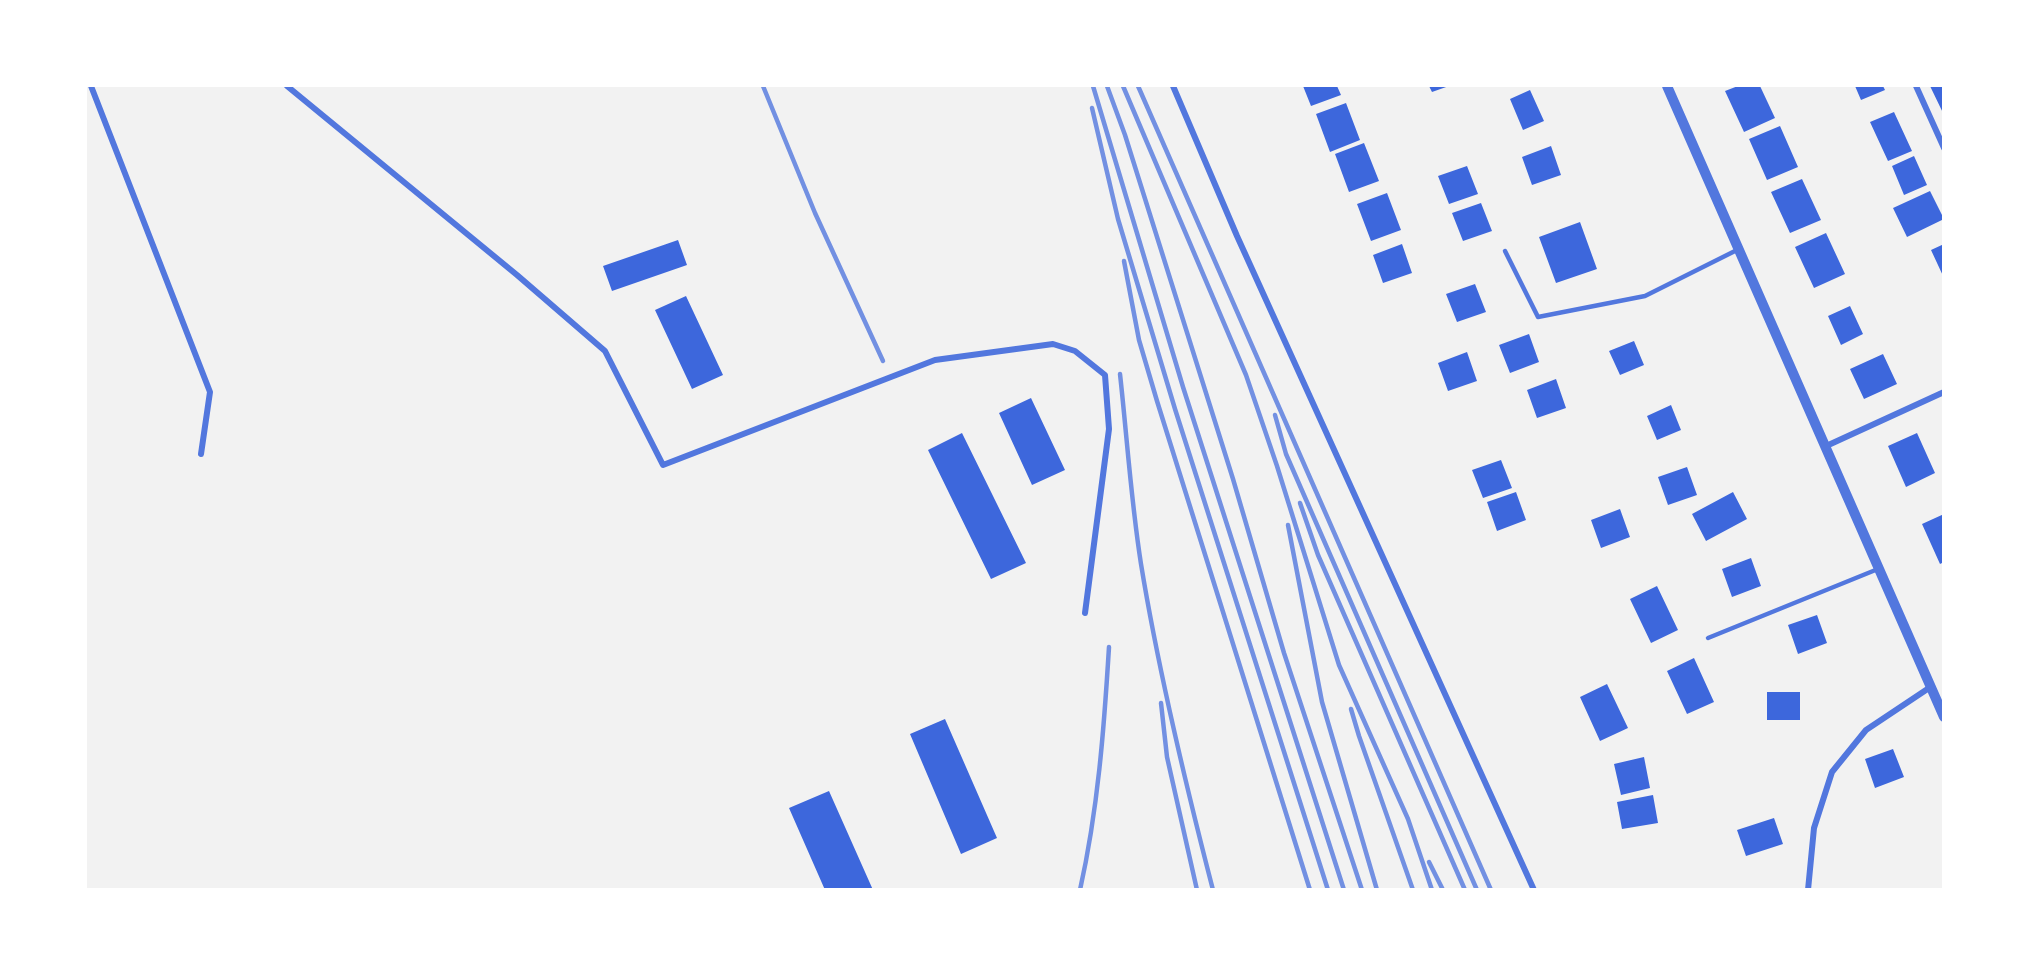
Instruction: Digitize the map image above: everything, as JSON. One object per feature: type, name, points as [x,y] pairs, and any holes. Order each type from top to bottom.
[{"type":"street","points":[[91,86],[210,392],[201,454]]},
{"type":"street","points":[[286,86],[508,267],[605,351],[663,465],[935,360],[1053,344],[1075,351],[1105,375],[1109,429],[1085,613]]},
{"type":"street","points":[[1173,86],[1237,236],[1534,890]]},
{"type":"street","points":[[1667,86],[1929,688],[1944,717]]},
{"type":"street","points":[[1916,86],[1944,148]]},
{"type":"street","points":[[1824,447],[1944,392]]},
{"type":"street","points":[[1808,890],[1814,828],[1832,772],[1866,730],[1929,688]]},
{"type":"lane","points":[[1505,251],[1538,317],[1645,296],[1738,249]]},
{"type":"lane","points":[[1708,638],[1878,569]]},
{"type":"building","points":[[1303,86],[1337,86],[1341,95],[1311,106]]},
{"type":"building","points":[[1429,86],[1449,86],[1432,92]]},
{"type":"building","points":[[1738,86],[1760,86],[1775,118],[1744,132],[1725,91]]},
{"type":"building","points":[[1855,86],[1883,86],[1885,90],[1861,100]]},
{"type":"building","points":[[1930,86],[1944,86],[1944,115]]},
{"type":"building","points":[[1530,90],[1544,121],[1523,130],[1510,99]]},
{"type":"building","points":[[1346,103],[1360,140],[1330,152],[1316,114]]},
{"type":"building","points":[[1894,112],[1912,151],[1888,161],[1870,122]]},
{"type":"building","points":[[1780,126],[1798,167],[1767,180],[1749,139]]},
{"type":"building","points":[[1364,143],[1379,181],[1349,192],[1335,154]]},
{"type":"building","points":[[1551,146],[1561,175],[1532,185],[1522,157]]},
{"type":"building","points":[[1914,156],[1927,185],[1904,195],[1892,166]]},
{"type":"building","points":[[1467,166],[1478,194],[1449,204],[1438,176]]},
{"type":"building","points":[[1802,179],[1821,220],[1790,233],[1771,192]]},
{"type":"building","points":[[1930,191],[1944,219],[1907,237],[1893,208]]},
{"type":"building","points":[[1387,193],[1401,230],[1371,241],[1357,204]]},
{"type":"building","points":[[1481,203],[1492,231],[1463,241],[1452,213]]},
{"type":"building","points":[[1580,222],[1597,269],[1556,283],[1539,237]]},
{"type":"building","points":[[1826,233],[1845,274],[1814,288],[1795,247]]},
{"type":"building","points":[[678,240],[687,265],[612,291],[603,266]]},
{"type":"building","points":[[1402,244],[1412,273],[1383,283],[1373,255]]},
{"type":"building","points":[[1944,244],[1944,278],[1931,250]]},
{"type":"building","points":[[1475,284],[1486,312],[1457,322],[1446,294]]},
{"type":"building","points":[[686,296],[723,375],[692,389],[655,310]]},
{"type":"building","points":[[1850,306],[1863,334],[1841,345],[1828,316]]},
{"type":"building","points":[[1529,334],[1539,362],[1510,373],[1499,345]]},
{"type":"building","points":[[1634,341],[1644,365],[1620,375],[1609,351]]},
{"type":"building","points":[[1467,352],[1477,381],[1448,391],[1438,363]]},
{"type":"building","points":[[1883,354],[1897,384],[1864,399],[1850,369]]},
{"type":"building","points":[[1556,379],[1566,408],[1537,418],[1527,390]]},
{"type":"building","points":[[1031,398],[1065,470],[1032,485],[999,413]]},
{"type":"building","points":[[1671,405],[1681,430],[1657,440],[1647,416]]},
{"type":"building","points":[[962,433],[1026,563],[991,579],[928,450]]},
{"type":"building","points":[[1917,433],[1935,473],[1906,487],[1888,446]]},
{"type":"building","points":[[1501,460],[1512,488],[1483,498],[1472,470]]},
{"type":"building","points":[[1687,467],[1697,495],[1668,505],[1658,477]]},
{"type":"building","points":[[1516,492],[1526,520],[1497,531],[1487,502]]},
{"type":"building","points":[[1733,492],[1747,519],[1706,541],[1692,514]]},
{"type":"building","points":[[1620,509],[1630,537],[1601,548],[1591,520]]},
{"type":"building","points":[[1944,514],[1944,562],[1940,564],[1922,524]]},
{"type":"building","points":[[1751,558],[1761,586],[1732,597],[1722,569]]},
{"type":"building","points":[[1657,586],[1678,630],[1651,643],[1630,599]]},
{"type":"building","points":[[1817,615],[1827,643],[1798,654],[1788,625]]},
{"type":"building","points":[[1694,658],[1714,702],[1687,714],[1667,671]]},
{"type":"building","points":[[1607,684],[1628,728],[1600,741],[1580,697]]},
{"type":"building","points":[[1767,692],[1800,692],[1800,720],[1767,720]]},
{"type":"building","points":[[945,719],[997,838],[961,854],[910,734]]},
{"type":"building","points":[[1893,749],[1904,777],[1875,788],[1865,759]]},
{"type":"building","points":[[1644,757],[1650,788],[1621,795],[1614,764]]},
{"type":"building","points":[[829,791],[873,890],[825,890],[789,808]]},
{"type":"building","points":[[1653,795],[1658,823],[1622,829],[1617,802]]},
{"type":"building","points":[[1774,818],[1783,844],[1746,856],[1737,830]]},
{"type":"railway","points":[[763,86],[815,213],[883,361]]},
{"type":"railway","points":[[1093,86],[1183,387],[1344,890]]},
{"type":"railway","points":[[1107,86],[1125,135],[1233,479],[1284,653],[1362,890]]},
{"type":"railway","points":[[1123,86],[1246,375],[1339,665],[1408,819],[1432,890]]},
{"type":"railway","points":[[1138,86],[1491,890]]},
{"type":"railway","points":[[1092,108],[1118,219],[1175,409],[1328,890]]},
{"type":"railway","points":[[1124,261],[1139,340],[1157,401],[1310,890]]},
{"type":"railway","points":[[1120,374],[1134,517],[1148,605],[1173,728],[1213,890]]},
{"type":"railway","points":[[1275,415],[1286,454],[1477,890]]},
{"type":"railway","points":[[1300,503],[1318,555],[1465,890]]},
{"type":"railway","points":[[1288,525],[1322,702],[1377,890]]},
{"type":"railway","points":[[1080,890],[1096,799],[1109,647]]},
{"type":"railway","points":[[1161,703],[1167,757],[1197,890]]},
{"type":"railway","points":[[1351,709],[1413,890]]},
{"type":"railway","points":[[1429,862],[1443,890]]}]
